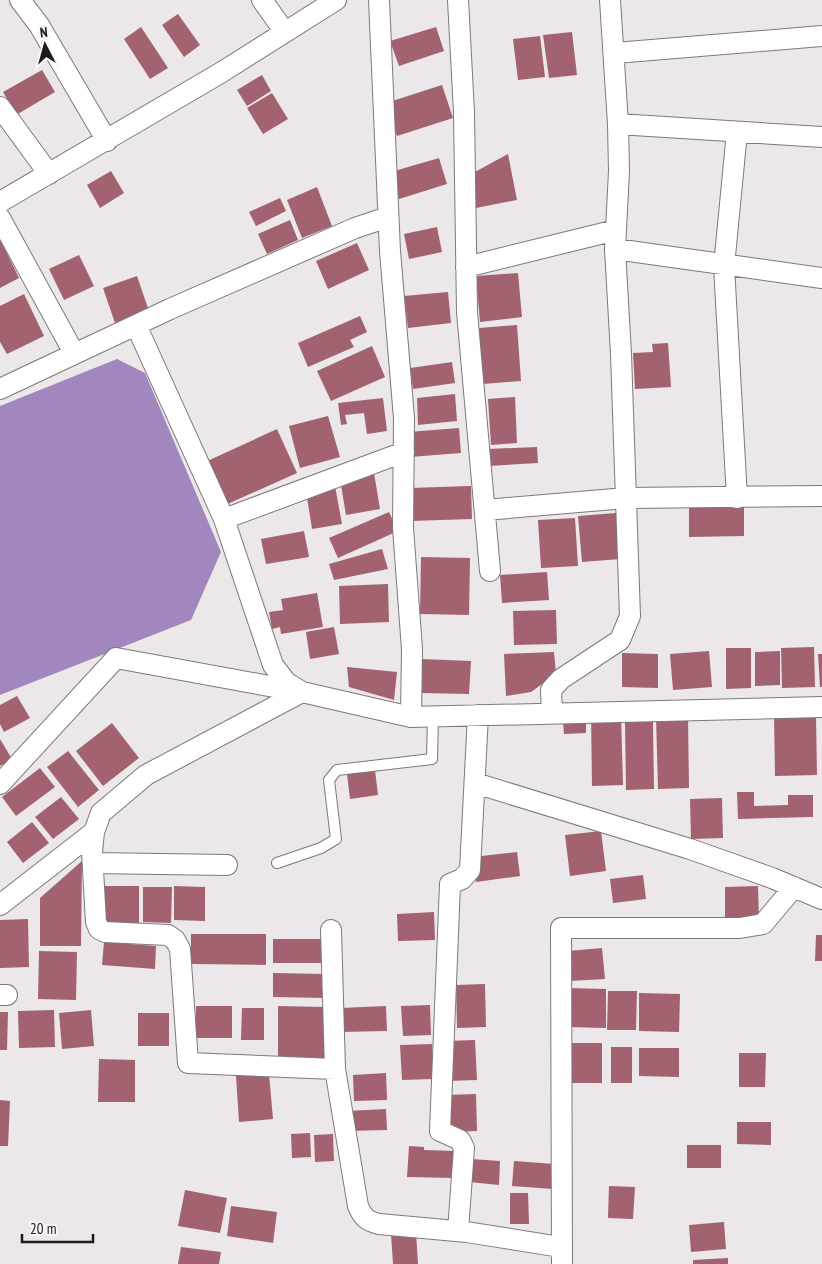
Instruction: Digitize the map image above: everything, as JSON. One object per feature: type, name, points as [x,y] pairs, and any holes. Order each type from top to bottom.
[{"type":"street","points":[[20,0],[39,25],[107,141]]},
{"type":"street","points":[[262,0],[284,31]]},
{"type":"street","points":[[0,202],[222,72],[284,31],[336,0]]},
{"type":"street","points":[[379,0],[388,217],[404,418],[403,528],[412,649],[411,717]]},
{"type":"street","points":[[458,0],[464,112],[467,312],[490,571]]},
{"type":"street","points":[[552,713],[551,690],[560,679],[620,640],[630,616],[616,240],[619,171],[618,124],[615,53],[610,0]]},
{"type":"street","points":[[615,53],[822,36]]},
{"type":"street","points":[[0,107],[49,174]]},
{"type":"street","points":[[618,124],[822,137]]},
{"type":"street","points":[[737,132],[724,266],[737,498]]},
{"type":"street","points":[[0,389],[136,325],[347,232],[388,217]]},
{"type":"street","points":[[0,218],[74,353]]},
{"type":"street","points":[[466,267],[616,240],[724,266],[822,278]]},
{"type":"street","points":[[136,325],[224,519],[273,664],[286,682],[302,692]]},
{"type":"street","points":[[224,519],[404,452]]},
{"type":"street","points":[[485,510],[626,498],[822,496]]},
{"type":"street","points":[[0,784],[116,658],[302,692],[411,717],[822,707]]},
{"type":"street","points":[[302,692],[146,774],[101,813],[94,832],[93,863],[96,922],[99,929],[115,934],[168,935],[175,940],[180,949],[188,1062],[335,1069]]},
{"type":"street","points":[[458,1231],[464,1148],[460,1140],[440,1131],[450,884],[462,879],[470,870],[478,715]]},
{"type":"street","points":[[475,783],[690,849],[822,899]]},
{"type":"street","points":[[0,905],[94,832]]},
{"type":"street","points":[[93,863],[227,866]]},
{"type":"street","points":[[331,930],[335,1069],[358,1206],[362,1215],[367,1221],[379,1224],[458,1231],[562,1255],[561,928],[740,928],[763,924],[794,887]]},
{"type":"lane","points":[[277,863],[321,848],[336,840],[329,780],[337,770],[432,760],[433,716]]},
{"type":"shaded area","points":[[117,359],[145,373],[221,552],[191,620],[0,695],[0,406]]},
{"type":"building","points":[[178,14],[200,45],[184,57],[162,25]]},
{"type":"building","points":[[141,27],[168,68],[150,79],[124,39]]},
{"type":"building","points":[[436,27],[444,51],[399,66],[390,41]]},
{"type":"building","points":[[572,32],[577,75],[549,78],[543,35]]},
{"type":"building","points":[[540,36],[545,77],[518,80],[513,39]]},
{"type":"building","points":[[42,70],[55,92],[16,115],[3,92]]},
{"type":"building","points":[[262,75],[271,91],[247,106],[237,90]]},
{"type":"building","points":[[442,85],[453,118],[397,136],[386,103]]},
{"type":"building","points":[[272,93],[288,119],[263,134],[247,108]]},
{"type":"building","points":[[508,154],[517,200],[476,208],[473,173]]},
{"type":"building","points":[[439,158],[447,184],[399,199],[391,172]]},
{"type":"building","points":[[111,171],[124,193],[100,208],[87,185]]},
{"type":"building","points":[[317,187],[332,226],[302,238],[287,200]]},
{"type":"building","points":[[280,198],[286,211],[256,226],[249,212]]},
{"type":"building","points":[[290,220],[298,240],[267,254],[258,234]]},
{"type":"building","points":[[437,227],[442,252],[409,259],[404,234]]},
{"type":"building","points":[[0,239],[19,278],[0,288]]},
{"type":"building","points":[[357,243],[369,270],[328,289],[316,261]]},
{"type":"building","points":[[79,255],[94,286],[64,300],[49,269]]},
{"type":"building","points":[[518,273],[522,317],[480,322],[476,276]]},
{"type":"building","points":[[137,276],[150,314],[116,326],[103,288]]},
{"type":"building","points":[[448,292],[451,323],[408,328],[404,296]]},
{"type":"building","points":[[24,294],[44,336],[7,354],[0,342],[0,306]]},
{"type":"building","points":[[360,316],[367,332],[350,340],[354,347],[308,367],[298,343]]},
{"type":"building","points":[[517,325],[521,381],[483,384],[479,328]]},
{"type":"building","points":[[668,343],[671,387],[635,389],[633,353],[653,352],[652,344]]},
{"type":"building","points":[[372,346],[385,377],[331,401],[317,371]]},
{"type":"building","points":[[452,362],[455,383],[413,389],[410,368]]},
{"type":"building","points":[[455,394],[457,421],[418,425],[417,398]]},
{"type":"building","points":[[515,397],[517,443],[491,445],[488,399]]},
{"type":"building","points":[[383,398],[387,431],[367,434],[364,413],[345,415],[347,424],[341,425],[338,403]]},
{"type":"building","points":[[328,416],[340,457],[300,468],[289,426]]},
{"type":"building","points":[[459,428],[461,453],[410,457],[408,432]]},
{"type":"building","points":[[277,429],[297,473],[223,506],[203,463]]},
{"type":"building","points":[[537,447],[538,463],[488,466],[488,449]]},
{"type":"building","points":[[374,473],[380,509],[346,515],[340,479]]},
{"type":"building","points":[[335,486],[342,524],[312,529],[306,491]]},
{"type":"building","points":[[471,486],[472,519],[410,521],[409,488]]},
{"type":"building","points":[[744,505],[744,536],[689,537],[689,506]]},
{"type":"building","points":[[389,512],[398,531],[338,558],[329,538]]},
{"type":"building","points":[[616,513],[620,559],[582,562],[578,516]]},
{"type":"building","points":[[575,518],[578,566],[541,568],[538,520]]},
{"type":"building","points":[[304,531],[309,557],[266,564],[261,539]]},
{"type":"building","points":[[382,549],[388,569],[334,580],[329,564]]},
{"type":"building","points":[[421,557],[470,558],[469,615],[420,614]]},
{"type":"building","points":[[547,572],[549,600],[502,603],[500,575]]},
{"type":"building","points":[[388,584],[389,622],[340,624],[339,586]]},
{"type":"building","points":[[317,593],[323,627],[281,634],[280,627],[272,629],[269,612],[283,610],[281,599]]},
{"type":"building","points":[[556,610],[557,644],[514,645],[513,611]]},
{"type":"building","points":[[334,627],[339,654],[310,659],[306,632]]},
{"type":"building","points":[[814,647],[815,687],[782,688],[781,648]]},
{"type":"building","points":[[726,648],[751,648],[751,688],[726,689]]},
{"type":"building","points":[[709,651],[712,687],[673,690],[670,654]]},
{"type":"building","points":[[780,651],[780,685],[755,686],[755,652]]},
{"type":"building","points":[[554,652],[556,674],[531,692],[506,696],[504,654]]},
{"type":"building","points":[[622,653],[658,654],[658,688],[622,687]]},
{"type":"building","points":[[818,654],[822,654],[822,687],[820,687]]},
{"type":"building","points":[[422,659],[471,661],[469,694],[421,693]]},
{"type":"building","points":[[347,667],[397,672],[394,700],[349,687]]},
{"type":"building","points":[[17,696],[30,718],[4,732],[0,724],[0,705]]},
{"type":"building","points":[[591,714],[621,714],[623,785],[592,786]]},
{"type":"building","points":[[816,714],[817,775],[775,776],[774,716]]},
{"type":"building","points":[[688,716],[689,788],[658,789],[656,717]]},
{"type":"building","points":[[563,720],[586,720],[586,733],[564,734]]},
{"type":"building","points":[[653,721],[654,789],[626,790],[625,722]]},
{"type":"building","points":[[112,723],[139,758],[103,786],[76,751]]},
{"type":"building","points":[[0,739],[12,759],[0,766]]},
{"type":"building","points":[[68,751],[99,790],[78,807],[47,767]]},
{"type":"building","points":[[40,768],[55,787],[16,816],[2,797]]},
{"type":"building","points":[[375,770],[378,795],[350,799],[347,774]]},
{"type":"building","points":[[737,792],[754,792],[754,806],[788,805],[788,795],[813,795],[813,817],[738,819]]},
{"type":"building","points":[[61,797],[79,819],[53,839],[35,817]]},
{"type":"building","points":[[722,798],[723,838],[691,839],[690,799]]},
{"type":"building","points":[[32,822],[49,843],[23,863],[7,842]]},
{"type":"building","points":[[601,831],[606,871],[570,876],[565,835]]},
{"type":"building","points":[[517,852],[520,876],[476,882],[473,857]]},
{"type":"building","points":[[82,861],[81,946],[40,946],[40,898]]},
{"type":"building","points":[[643,875],[646,899],[613,903],[610,879]]},
{"type":"building","points":[[103,886],[139,886],[139,926],[103,926]]},
{"type":"building","points":[[174,886],[205,887],[205,921],[174,920]]},
{"type":"building","points":[[758,886],[759,920],[725,921],[725,887]]},
{"type":"building","points":[[143,887],[172,887],[171,923],[143,922]]},
{"type":"building","points":[[434,912],[435,940],[398,941],[397,914]]},
{"type":"building","points":[[28,919],[29,967],[0,968],[0,920]]},
{"type":"building","points":[[191,934],[266,934],[266,965],[191,964]]},
{"type":"building","points":[[816,935],[822,935],[822,961],[815,961]]},
{"type":"building","points":[[273,939],[323,939],[323,963],[273,963]]},
{"type":"building","points":[[104,942],[156,946],[155,969],[102,965]]},
{"type":"building","points":[[602,948],[605,979],[570,981],[568,951]]},
{"type":"building","points":[[39,951],[77,952],[76,1000],[38,999]]},
{"type":"building","points":[[273,973],[325,974],[325,998],[273,997]]},
{"type":"building","points":[[485,984],[486,1027],[457,1028],[456,985]]},
{"type":"building","points":[[568,988],[606,989],[606,1028],[567,1027]]},
{"type":"building","points":[[608,991],[637,991],[636,1030],[607,1030]]},
{"type":"building","points":[[639,993],[680,994],[679,1032],[639,1031]]},
{"type":"building","points":[[430,1005],[431,1035],[403,1036],[401,1006]]},
{"type":"building","points":[[196,1006],[232,1006],[232,1038],[196,1038]]},
{"type":"building","points":[[278,1006],[326,1007],[325,1060],[278,1059]]},
{"type":"building","points":[[386,1006],[387,1031],[341,1032],[340,1008]]},
{"type":"building","points":[[242,1008],[264,1008],[264,1040],[241,1040]]},
{"type":"building","points":[[54,1010],[55,1047],[19,1048],[18,1011]]},
{"type":"building","points":[[91,1010],[94,1046],[62,1049],[59,1013]]},
{"type":"building","points":[[0,1012],[8,1012],[7,1050],[0,1050]]},
{"type":"building","points":[[138,1013],[169,1013],[169,1046],[138,1046]]},
{"type":"building","points":[[475,1040],[477,1080],[447,1081],[445,1041]]},
{"type":"building","points":[[571,1043],[602,1043],[602,1083],[571,1083]]},
{"type":"building","points":[[432,1044],[433,1079],[402,1080],[400,1045]]},
{"type":"building","points":[[611,1047],[632,1047],[632,1083],[611,1083]]},
{"type":"building","points":[[639,1048],[679,1048],[679,1077],[639,1076]]},
{"type":"building","points":[[739,1053],[766,1053],[765,1087],[739,1087]]},
{"type":"building","points":[[99,1059],[135,1060],[135,1102],[98,1102]]},
{"type":"building","points":[[386,1073],[387,1100],[354,1101],[353,1075]]},
{"type":"building","points":[[269,1074],[273,1119],[239,1122],[236,1076]]},
{"type":"building","points":[[476,1094],[477,1131],[448,1132],[446,1095]]},
{"type":"building","points":[[0,1100],[10,1101],[8,1146],[0,1146]]},
{"type":"building","points":[[386,1109],[387,1130],[348,1131],[347,1111]]},
{"type":"building","points":[[737,1122],[771,1122],[771,1145],[737,1144]]},
{"type":"building","points":[[310,1133],[311,1157],[292,1158],[291,1134]]},
{"type":"building","points":[[333,1134],[334,1161],[315,1162],[314,1135]]},
{"type":"building","points":[[687,1145],[721,1145],[721,1168],[687,1168]]},
{"type":"building","points":[[409,1146],[424,1147],[424,1150],[455,1151],[454,1178],[407,1177]]},
{"type":"building","points":[[471,1159],[500,1161],[499,1185],[469,1182]]},
{"type":"building","points":[[514,1161],[555,1164],[553,1189],[512,1186]]},
{"type":"building","points":[[609,1186],[635,1187],[633,1219],[608,1218]]},
{"type":"building","points":[[185,1190],[227,1198],[220,1233],[178,1226]]},
{"type":"building","points":[[510,1193],[528,1193],[529,1224],[510,1224]]},
{"type":"building","points":[[231,1206],[277,1212],[273,1243],[227,1236]]},
{"type":"building","points":[[724,1222],[726,1249],[691,1252],[689,1225]]},
{"type":"building","points":[[416,1232],[418,1264],[393,1264],[391,1234]]},
{"type":"building","points":[[181,1247],[221,1252],[219,1264],[178,1264]]},
{"type":"building","points":[[728,1258],[728,1264],[693,1264],[693,1260]]}]
